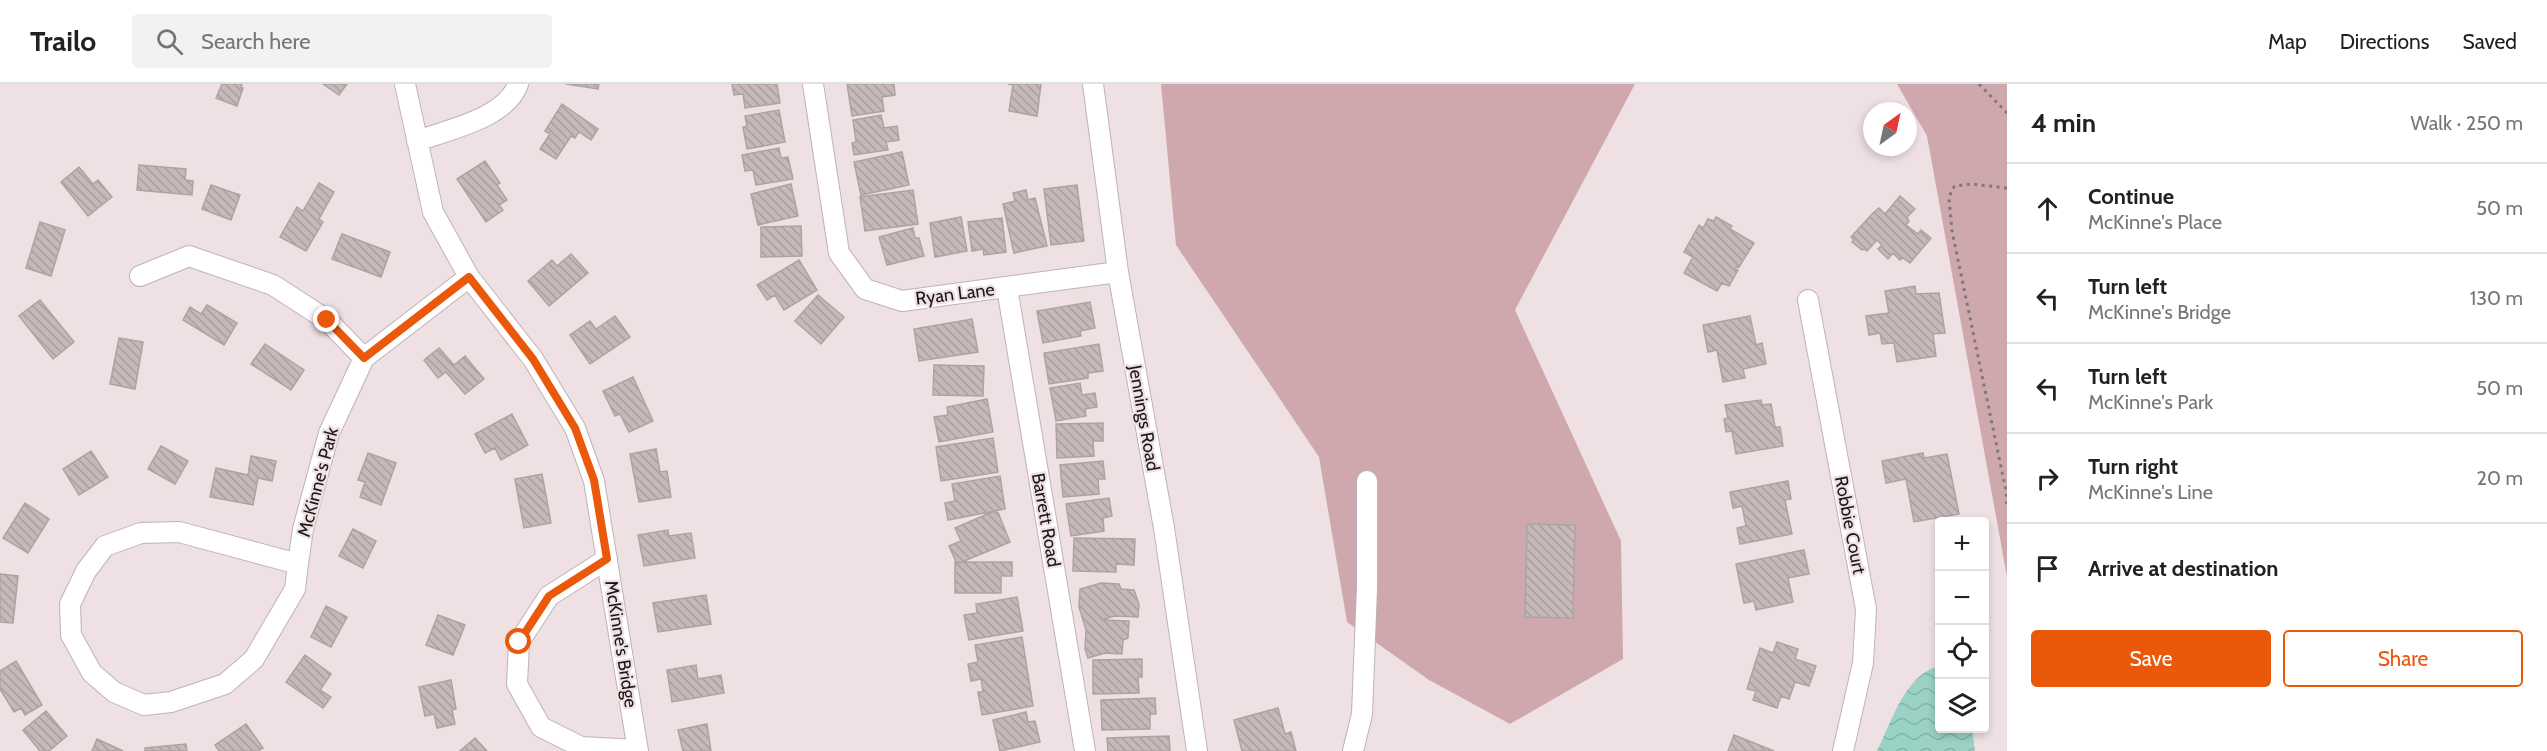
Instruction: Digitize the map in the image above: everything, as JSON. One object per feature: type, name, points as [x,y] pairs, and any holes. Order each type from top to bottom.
[{"type":"street","name":"McKinne's Bridge","points":[[405,84],[433,212],[469,277],[533,359],[575,428],[594,480],[638,750]]},
{"type":"street","points":[[417,141],[491,114],[515,93],[518,84]]},
{"type":"street","name":"Ryan Lane","points":[[813,84],[839,253],[865,290],[902,301],[1118,272]]},
{"type":"street","name":"Jennings Road","points":[[1093,84],[1118,272],[1164,528],[1197,751]]},
{"type":"street","points":[[140,276],[189,256],[273,285],[327,320],[364,358]]},
{"type":"street","name":"McKinne's Park","points":[[298,564],[179,532],[141,533],[105,546],[86,571],[70,604],[71,635],[92,673],[114,692],[144,705],[171,702],[225,684],[254,659],[295,589],[303,529],[329,432],[364,358],[469,277]]},
{"type":"street","name":"Barrett Road","points":[[1007,288],[1085,751]]},
{"type":"street","name":"Robbie Court","points":[[1809,300],[1866,609],[1863,663],[1843,751]]},
{"type":"street","points":[[1353,751],[1362,714],[1367,588],[1367,481]]},
{"type":"street","points":[[607,559],[549,596],[519,642],[517,684],[541,727],[581,747],[638,750]]},
{"type":"path","points":[[1979,84],[2007,113]]},
{"type":"path","points":[[2007,188],[1962,185],[1952,189],[1949,199],[1952,231],[2006,491],[2007,506]]},
{"type":"shaded area","points":[[1161,84],[1635,84],[1515,310],[1621,541],[1623,659],[1510,724],[1429,680],[1347,622],[1319,457],[1176,245]]},
{"type":"shaded area","points":[[1897,84],[2007,84],[2007,577],[1927,136],[1917,119],[1917,102],[1907,102]]},
{"type":"water","points":[[1935,668],[1935,733],[1973,733],[1975,751],[1877,751],[1901,700],[1918,678]]},
{"type":"building","points":[[222,84],[242,84],[241,88],[243,88],[237,106],[216,98]]},
{"type":"building","points":[[323,84],[347,84],[339,95]]},
{"type":"building","points":[[566,84],[599,84],[598,89]]},
{"type":"building","points":[[732,84],[777,84],[780,103],[745,108],[743,94],[734,95]]},
{"type":"building","points":[[847,84],[894,84],[895,95],[882,97],[884,111],[852,116]]},
{"type":"building","points":[[1008,84],[1041,84],[1037,116],[1009,111],[1013,85]]},
{"type":"building","points":[[562,104],[598,129],[591,140],[579,132],[575,138],[571,136],[556,159],[540,149],[550,134],[545,131]]},
{"type":"building","points":[[779,110],[785,142],[747,149],[743,127],[747,126],[745,116]]},
{"type":"building","points":[[881,115],[884,128],[897,126],[899,140],[886,142],[888,150],[854,155],[852,143],[856,142],[853,120]]},
{"type":"building","points":[[779,148],[781,158],[788,157],[793,179],[756,185],[753,170],[745,171],[742,155]]},
{"type":"building","points":[[902,152],[909,185],[861,195],[854,162]]},
{"type":"building","points":[[485,161],[500,183],[497,185],[507,200],[499,205],[503,210],[486,222],[457,179]]},
{"type":"building","points":[[139,165],[186,169],[185,180],[193,181],[192,195],[137,190]]},
{"type":"building","points":[[79,167],[93,184],[98,180],[112,197],[88,216],[61,182]]},
{"type":"building","points":[[319,183],[334,192],[319,219],[323,222],[306,251],[280,237],[297,207],[303,211]]},
{"type":"building","points":[[791,184],[798,216],[758,225],[751,194]]},
{"type":"building","points":[[211,185],[240,195],[231,220],[202,209]]},
{"type":"building","points":[[1077,185],[1084,241],[1051,245],[1044,189]]},
{"type":"building","points":[[913,190],[918,224],[865,231],[860,197]]},
{"type":"building","points":[[1026,190],[1028,200],[1035,198],[1047,246],[1014,253],[1003,204],[1015,201],[1013,193]]},
{"type":"building","points":[[1900,196],[1915,209],[1907,217],[1909,221],[1906,225],[1918,234],[1921,230],[1931,238],[1910,263],[1903,258],[1900,260],[1893,253],[1888,259],[1878,249],[1882,245],[1877,240],[1867,251],[1852,242],[1854,240],[1851,237],[1873,213],[1879,208],[1885,214]]},
{"type":"building","points":[[961,217],[967,251],[935,257],[930,223]]},
{"type":"building","points":[[1716,217],[1732,226],[1730,229],[1754,243],[1739,267],[1735,269],[1738,270],[1729,286],[1722,283],[1717,291],[1684,273],[1693,257],[1684,252],[1699,225],[1703,228],[1708,219],[1714,221]]},
{"type":"building","points":[[1002,218],[1006,252],[984,255],[983,249],[972,251],[968,222]]},
{"type":"building","points":[[40,222],[65,230],[51,276],[26,268]]},
{"type":"building","points":[[801,226],[802,256],[761,257],[761,227]]},
{"type":"building","points":[[913,228],[915,238],[919,238],[924,256],[887,265],[879,237]]},
{"type":"building","points":[[342,234],[390,252],[381,277],[332,259]]},
{"type":"building","points":[[571,254],[588,273],[549,306],[528,281],[552,260],[557,266]]},
{"type":"building","points":[[799,260],[817,290],[784,310],[775,295],[767,300],[757,285]]},
{"type":"building","points":[[1915,286],[1916,294],[1939,293],[1945,333],[1933,334],[1936,356],[1897,362],[1894,343],[1882,344],[1880,333],[1869,335],[1866,316],[1889,313],[1885,291]]},
{"type":"building","points":[[818,295],[844,317],[821,344],[795,321]]},
{"type":"building","points":[[40,300],[74,342],[53,359],[19,316]]},
{"type":"building","points":[[1090,302],[1095,328],[1080,331],[1081,336],[1043,343],[1037,311]]},
{"type":"building","points":[[207,305],[237,323],[224,345],[183,320],[190,307],[201,314]]},
{"type":"building","points":[[615,316],[630,337],[590,364],[570,335],[590,321],[596,329]]},
{"type":"building","points":[[1750,316],[1756,345],[1762,343],[1766,364],[1743,369],[1745,378],[1723,382],[1717,350],[1708,352],[1703,325]]},
{"type":"building","points":[[972,319],[978,352],[919,361],[914,329]]},
{"type":"building","points":[[119,338],[143,342],[135,389],[110,384]]},
{"type":"building","points":[[265,344],[304,370],[291,390],[251,364]]},
{"type":"building","points":[[1099,344],[1103,371],[1088,373],[1088,378],[1049,384],[1044,353]]},
{"type":"building","points":[[439,348],[454,365],[465,356],[484,379],[465,394],[446,372],[438,378],[424,360]]},
{"type":"building","points":[[934,365],[984,366],[983,396],[933,395]]},
{"type":"building","points":[[633,377],[653,421],[629,432],[620,414],[615,416],[603,391]]},
{"type":"building","points":[[1080,383],[1082,395],[1095,393],[1097,407],[1085,409],[1086,416],[1056,421],[1050,388]]},
{"type":"building","points":[[987,399],[993,432],[939,442],[934,417],[948,415],[947,407]]},
{"type":"building","points":[[1761,400],[1762,405],[1771,404],[1775,427],[1780,427],[1783,446],[1736,454],[1732,431],[1726,432],[1724,419],[1728,418],[1725,405]]},
{"type":"building","points":[[512,414],[528,445],[501,460],[495,448],[485,453],[475,434]]},
{"type":"building","points":[[1103,423],[1103,441],[1093,441],[1094,456],[1057,458],[1056,424]]},
{"type":"building","points":[[993,438],[998,472],[941,481],[936,447]]},
{"type":"building","points":[[161,446],[188,461],[175,484],[148,469]]},
{"type":"building","points":[[656,449],[660,472],[667,471],[671,497],[639,502],[630,454]]},
{"type":"building","points":[[91,451],[108,477],[79,495],[63,469]]},
{"type":"building","points":[[368,453],[396,463],[381,505],[360,497],[365,482],[358,480]]},
{"type":"building","points":[[1923,453],[1924,458],[1947,454],[1959,514],[1914,522],[1906,479],[1886,483],[1882,461]]},
{"type":"building","points":[[251,456],[276,461],[272,481],[258,478],[253,505],[210,497],[216,468],[248,475]]},
{"type":"building","points":[[1103,461],[1105,479],[1098,479],[1099,494],[1063,497],[1060,465]]},
{"type":"building","points":[[542,474],[551,523],[524,528],[515,479]]},
{"type":"building","points":[[1000,476],[1005,509],[948,520],[945,503],[955,501],[952,484]]},
{"type":"building","points":[[1788,481],[1791,499],[1785,500],[1792,534],[1740,544],[1737,528],[1746,526],[1742,506],[1733,508],[1730,492]]},
{"type":"building","points":[[1109,498],[1112,516],[1103,518],[1104,531],[1071,536],[1066,504]]},
{"type":"building","points":[[25,503],[49,519],[28,553],[3,538]]},
{"type":"building","points":[[997,510],[1010,542],[957,564],[949,546],[961,541],[955,528]]},
{"type":"building","points":[[1527,524],[1575,525],[1573,618],[1525,617]]},
{"type":"building","points":[[353,529],[376,541],[363,568],[339,556]]},
{"type":"building","points":[[668,530],[669,536],[691,533],[695,558],[644,566],[638,535]]},
{"type":"building","points":[[1074,538],[1135,539],[1134,565],[1116,564],[1116,572],[1073,571]]},
{"type":"building","points":[[1804,550],[1809,574],[1788,578],[1793,602],[1756,610],[1754,601],[1744,603],[1736,564]]},
{"type":"building","points":[[955,562],[1012,562],[1012,576],[1001,576],[1001,593],[955,593]]},
{"type":"building","points":[[0,574],[18,576],[13,623],[0,622]]},
{"type":"building","points":[[1101,583],[1119,584],[1121,589],[1134,590],[1139,604],[1138,617],[1115,616],[1101,620],[1129,621],[1128,638],[1123,640],[1122,654],[1105,653],[1088,658],[1085,649],[1086,630],[1079,607],[1080,589]]},
{"type":"building","points":[[706,595],[711,624],[658,632],[653,603]]},
{"type":"building","points":[[1017,597],[1023,631],[969,640],[964,615],[977,613],[976,604]]},
{"type":"building","points":[[326,606],[347,617],[331,647],[311,637]]},
{"type":"building","points":[[438,615],[465,625],[453,655],[426,645]]},
{"type":"building","points":[[1022,637],[1033,706],[982,715],[978,692],[983,692],[981,679],[971,681],[968,664],[978,662],[975,645]]},
{"type":"building","points":[[1777,642],[1798,649],[1795,659],[1816,666],[1809,686],[1795,682],[1789,699],[1781,696],[1777,708],[1753,700],[1756,691],[1747,689],[1760,648],[1773,653]]},
{"type":"building","points":[[305,655],[331,674],[320,690],[331,697],[323,708],[286,682]]},
{"type":"building","points":[[1142,659],[1142,677],[1138,677],[1139,693],[1093,694],[1093,660]]},
{"type":"building","points":[[16,661],[42,705],[25,715],[21,708],[14,712],[0,689],[0,671]]},
{"type":"building","points":[[696,665],[698,679],[721,675],[724,693],[672,702],[667,670]]},
{"type":"building","points":[[451,680],[456,709],[452,710],[455,724],[437,728],[434,714],[425,716],[419,687]]},
{"type":"building","points":[[1155,698],[1156,714],[1150,714],[1150,729],[1102,730],[1101,700]]},
{"type":"building","points":[[1278,708],[1285,734],[1291,732],[1296,751],[1242,751],[1234,720]]},
{"type":"building","points":[[46,711],[67,736],[49,751],[40,751],[23,730]]},
{"type":"building","points":[[1026,712],[1028,722],[1035,721],[1040,742],[1000,751],[993,720]]},
{"type":"building","points":[[246,724],[263,748],[258,751],[219,751],[215,745]]},
{"type":"building","points":[[707,724],[711,751],[683,751],[678,730]]},
{"type":"building","points":[[1734,735],[1774,751],[1728,751]]},
{"type":"building","points":[[1169,736],[1170,751],[1108,751],[1107,738]]},
{"type":"building","points":[[475,738],[487,751],[460,751]]},
{"type":"building","points":[[97,739],[123,751],[92,751]]},
{"type":"building","points":[[186,744],[187,751],[145,751],[145,748]]},
{"type":"route","points":[[327,320],[364,358],[469,277],[533,359],[575,428],[594,480],[607,559],[549,596],[519,642]]}]
